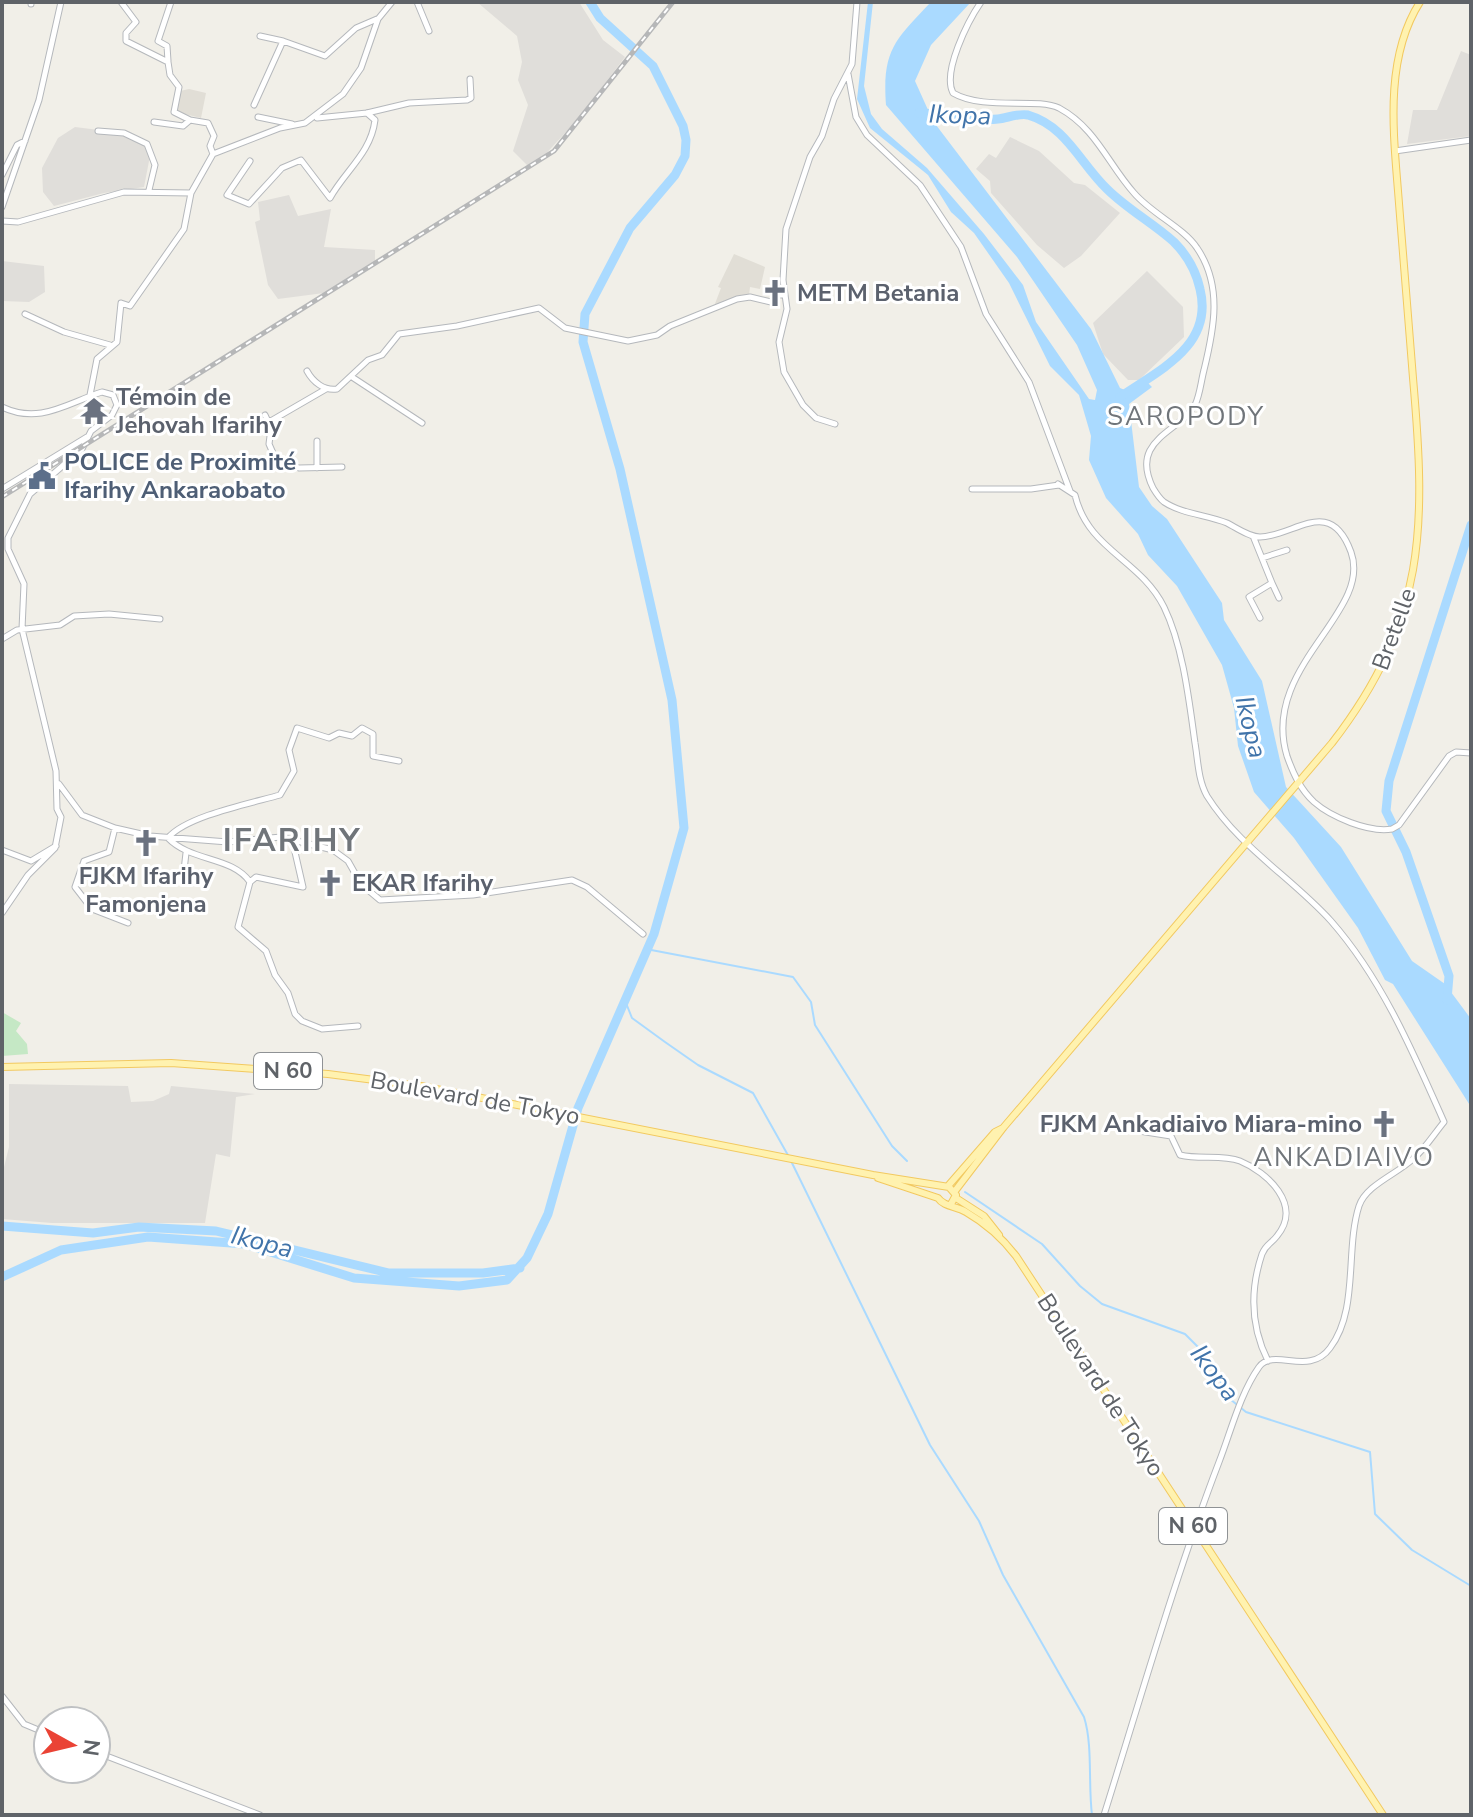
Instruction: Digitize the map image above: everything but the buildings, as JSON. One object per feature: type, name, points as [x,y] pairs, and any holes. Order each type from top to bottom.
[{"type":"main road","name":"Bretelle","points":[[951,1204],[1003,1128],[1350,720],[1373,684],[1404,610],[1419,545],[1422,490],[1393,107],[1408,26],[1420,2]]},
{"type":"main road","name":"Boulevard de Tokyo","points":[[2,1067],[144,1063],[328,1074],[421,1086],[945,1187],[984,1216],[1051,1306],[1383,1815]]},
{"type":"main road","name":"Bretelle","points":[[938,1198],[995,1132],[1003,1128]]},
{"type":"main road","name":"Boulevard de Tokyo","points":[[873,1175],[938,1198],[944,1205],[951,1204],[1001,1238]]},
{"type":"street","points":[[2,207],[46,74],[61,2]]},
{"type":"street","points":[[121,2],[136,22],[126,33],[126,41],[168,62]]},
{"type":"street","points":[[90,395],[97,359],[115,345],[121,303],[130,306],[177,242],[187,219],[191,193],[213,154],[212,128],[208,123],[190,120],[174,112],[179,87],[170,75],[167,46],[158,41],[171,2]]},
{"type":"street","points":[[305,123],[354,83],[378,19],[392,2]]},
{"type":"street","points":[[417,2],[429,31]]},
{"type":"street","points":[[857,2],[848,74],[856,117],[867,135],[920,185],[961,247],[986,314],[1029,382],[1070,491],[1058,484],[1031,489],[972,489]]},
{"type":"street","points":[[981,2],[962,33],[949,77],[953,93],[1009,106],[1043,104],[1060,109],[1097,138],[1134,193],[1152,212],[1188,237],[1205,261],[1214,290],[1214,320],[1197,401],[1153,444],[1149,459],[1149,476],[1162,500],[1253,536],[1264,537],[1305,522],[1326,523],[1346,541],[1354,564],[1352,581],[1334,620],[1292,681],[1282,715],[1281,737],[1297,784],[1327,813],[1392,829],[1399,825],[1449,756],[1456,752],[1471,753]]},
{"type":"street","points":[[260,36],[325,56],[356,28],[378,19]]},
{"type":"street","points":[[254,105],[283,41]]},
{"type":"street","points":[[835,424],[810,414],[784,372],[779,342],[787,309],[784,254],[789,214],[848,74]]},
{"type":"street","points":[[258,117],[292,124],[305,123],[318,117],[367,113],[409,103],[467,100],[471,98],[470,79]]},
{"type":"street","points":[[840,89],[850,92]]},
{"type":"street","points":[[250,161],[227,195],[249,204],[282,168],[301,160],[330,198],[342,177],[358,163],[373,134],[375,120],[367,113]]},
{"type":"street","points":[[154,122],[183,126],[190,120]]},
{"type":"street","points":[[213,154],[292,124]]},
{"type":"street","points":[[98,131],[124,133],[147,144],[155,165],[149,190]]},
{"type":"street","points":[[1395,151],[1471,140]]},
{"type":"street","points":[[2,175],[17,145],[25,141]]},
{"type":"street","points":[[2,221],[18,222],[102,196],[149,190],[191,193]]},
{"type":"street","points":[[269,422],[326,389],[337,389],[406,331],[457,326],[539,308],[565,328],[579,333],[638,340],[737,299],[771,302],[778,295],[784,295]]},
{"type":"street","points":[[25,314],[64,332],[115,345]]},
{"type":"street","points":[[307,371],[311,379],[326,389]]},
{"type":"street","points":[[352,377],[422,423]]},
{"type":"street","points":[[2,407],[18,413],[51,414],[90,395],[107,392],[117,405],[112,415],[88,437],[2,489]]},
{"type":"street","points":[[265,415],[269,422],[269,444],[276,460],[284,465],[342,467]]},
{"type":"street","points":[[2,913],[28,875],[56,845],[61,817],[57,809],[58,784],[22,629],[24,584],[7,543],[12,524],[30,494],[82,449],[88,437]]},
{"type":"street","points":[[317,441],[317,468]]},
{"type":"street","points":[[1058,484],[1075,495],[1079,512],[1096,539],[1135,567],[1163,604],[1175,641],[1205,793],[1246,845],[1314,904],[1354,949],[1415,1056],[1444,1122],[1415,1158],[1365,1194],[1359,1206],[1350,1252],[1344,1319],[1330,1349],[1308,1363],[1262,1363],[1248,1385],[1194,1528],[1104,1815]]},
{"type":"street","points":[[1253,536],[1279,598]]},
{"type":"street","points":[[1262,558],[1287,550]]},
{"type":"street","points":[[1260,618],[1249,597],[1272,583]]},
{"type":"street","points":[[2,639],[22,629],[60,625],[74,616],[109,614],[160,619]]},
{"type":"street","points":[[168,838],[187,824],[259,798],[280,795],[294,771],[289,750],[297,728],[329,738],[339,733],[352,736],[362,728],[373,734],[373,756],[399,761]]},
{"type":"street","points":[[58,784],[82,815],[115,828],[168,838],[228,842],[281,837],[341,854],[361,884],[380,900],[473,895],[572,880],[587,887],[643,934]]},
{"type":"street","points":[[115,828],[109,852],[84,861],[75,887],[92,909],[128,923]]},
{"type":"street","points":[[168,838],[186,853],[239,869],[250,882]]},
{"type":"street","points":[[292,839],[303,887],[260,876],[250,882],[238,927],[266,951],[275,975],[288,993],[295,1014],[302,1021],[322,1029],[358,1026]]},
{"type":"street","points":[[2,850],[31,861],[56,845]]},
{"type":"street","points":[[183,879],[186,853]]},
{"type":"street","points":[[1133,1130],[1171,1136],[1180,1155],[1241,1161],[1276,1184],[1283,1201],[1283,1222],[1279,1235],[1263,1250],[1253,1311],[1260,1344],[1268,1361]]},
{"type":"street","points":[[2,1696],[24,1724],[32,1727]]},
{"type":"street","points":[[112,1758],[260,1815]]},
{"type":"shaded area","points":[[477,2],[579,2],[603,40],[625,57],[578,119],[541,159],[528,166],[513,151],[528,105],[518,80],[522,62],[517,36]]},
{"type":"shaded area","points":[[1461,51],[1471,55],[1471,136],[1407,144],[1413,110],[1437,110]]},
{"type":"shaded area","points":[[189,89],[206,93],[201,118],[176,112],[180,91]]},
{"type":"shaded area","points":[[75,127],[123,133],[146,144],[150,156],[144,187],[54,206],[43,192],[42,168],[58,138]]},
{"type":"shaded area","points":[[1010,137],[1039,151],[1074,183],[1085,185],[1120,213],[1081,256],[1064,268],[1037,245],[991,193],[990,181],[976,169],[989,154],[996,158]]},
{"type":"shaded area","points":[[289,195],[298,216],[331,209],[324,247],[375,250],[375,261],[324,293],[278,299],[268,285],[255,222],[260,220],[258,202]]},
{"type":"shaded area","points":[[734,254],[765,267],[760,289],[750,287],[749,295],[713,309],[721,288],[718,287]]},
{"type":"shaded area","points":[[2,261],[44,266],[45,292],[29,302],[2,301]]},
{"type":"shaded area","points":[[1147,271],[1183,307],[1184,337],[1139,380],[1128,380],[1103,354],[1093,323]]},
{"type":"shaded area","points":[[9,1084],[128,1086],[131,1102],[153,1101],[169,1094],[171,1086],[255,1094],[236,1097],[230,1157],[216,1154],[205,1223],[52,1223],[2,1219],[2,1175],[9,1147]]},
{"type":"green space","points":[[2,1012],[21,1023],[16,1031],[27,1044],[28,1054],[2,1056]]},
{"type":"water","points":[[868,2],[873,2],[864,86],[871,114],[882,129],[927,168],[984,234],[1023,285],[1036,322],[1089,399],[1095,400],[1097,390],[1077,345],[1017,257],[886,105],[889,58],[908,26],[931,2],[971,2],[931,45],[915,81],[933,121],[1091,329],[1120,388],[1132,393],[1147,382],[1152,387],[1129,404],[1139,487],[1152,506],[1167,519],[1222,603],[1224,620],[1262,681],[1286,787],[1341,847],[1412,961],[1445,984],[1471,1019],[1471,1107],[1393,984],[1385,980],[1358,928],[1294,838],[1254,792],[1238,746],[1234,708],[1222,665],[1177,586],[1148,555],[1138,534],[1106,498],[1089,460],[1091,436],[1079,395],[1050,366],[1009,283],[974,233],[951,212],[928,175],[870,128],[857,99]]},
{"type":"waterway","points":[[2,1277],[61,1250],[148,1237],[245,1244],[354,1278],[459,1286],[507,1280],[527,1258],[548,1214],[578,1108],[654,934],[684,828],[672,700],[620,469],[583,342],[585,314],[630,228],[675,175],[685,156],[686,140],[683,126],[653,66],[600,18],[590,2]]},
{"type":"waterway","name":"Ikopa","points":[[919,113],[988,120],[1028,115],[1041,120],[1063,136],[1097,179],[1115,196],[1166,235],[1183,253],[1194,270],[1200,289],[1202,309],[1199,326],[1180,354],[1120,397]]},
{"type":"waterway","name":"Ikopa","points":[[1447,1000],[1449,976],[1406,852],[1386,811],[1389,781],[1471,525]]},
{"type":"waterway","name":"Ikopa","points":[[646,949],[793,977],[811,1002],[815,1025],[892,1146],[907,1161]]},
{"type":"waterway","points":[[624,998],[632,1018],[698,1065],[753,1093],[789,1157]]},
{"type":"waterway","points":[[792,1163],[930,1445],[979,1521],[1003,1575],[1084,1717],[1092,1815]]},
{"type":"waterway","name":"Ikopa","points":[[965,1192],[1042,1244],[1080,1286],[1102,1304],[1185,1334],[1215,1364],[1225,1395],[1246,1412],[1370,1452],[1375,1514],[1412,1550],[1471,1586]]},
{"type":"waterway","name":"Ikopa","points":[[2,1226],[93,1233],[139,1227],[216,1231],[389,1273],[483,1273],[520,1268]]},
{"type":"railway","points":[[2,497],[554,151],[673,2]]},
{"type":"place","name":"METM Betania","points":[[775,293]]},
{"type":"place","name":"Témoin de Jehovah Ifarihy","points":[[94,411]]},
{"type":"place","name":"POLICE de Proximité Ifarihy Ankaraobato","points":[[42,476]]},
{"type":"place","name":"FJKM Ifarihy Famonjena","points":[[146,843]]},
{"type":"place","name":"EKAR Ifarihy","points":[[330,883]]},
{"type":"place","name":"FJKM Ankadiaivo Miara-mino","points":[[1384,1124]]},
{"type":"district","name":"SAROPODY","points":[[1186,416]]},
{"type":"district","name":"IFARIHY","points":[[292,840]]},
{"type":"district","name":"ANKADIAIVO","points":[[1344,1157]]}]
